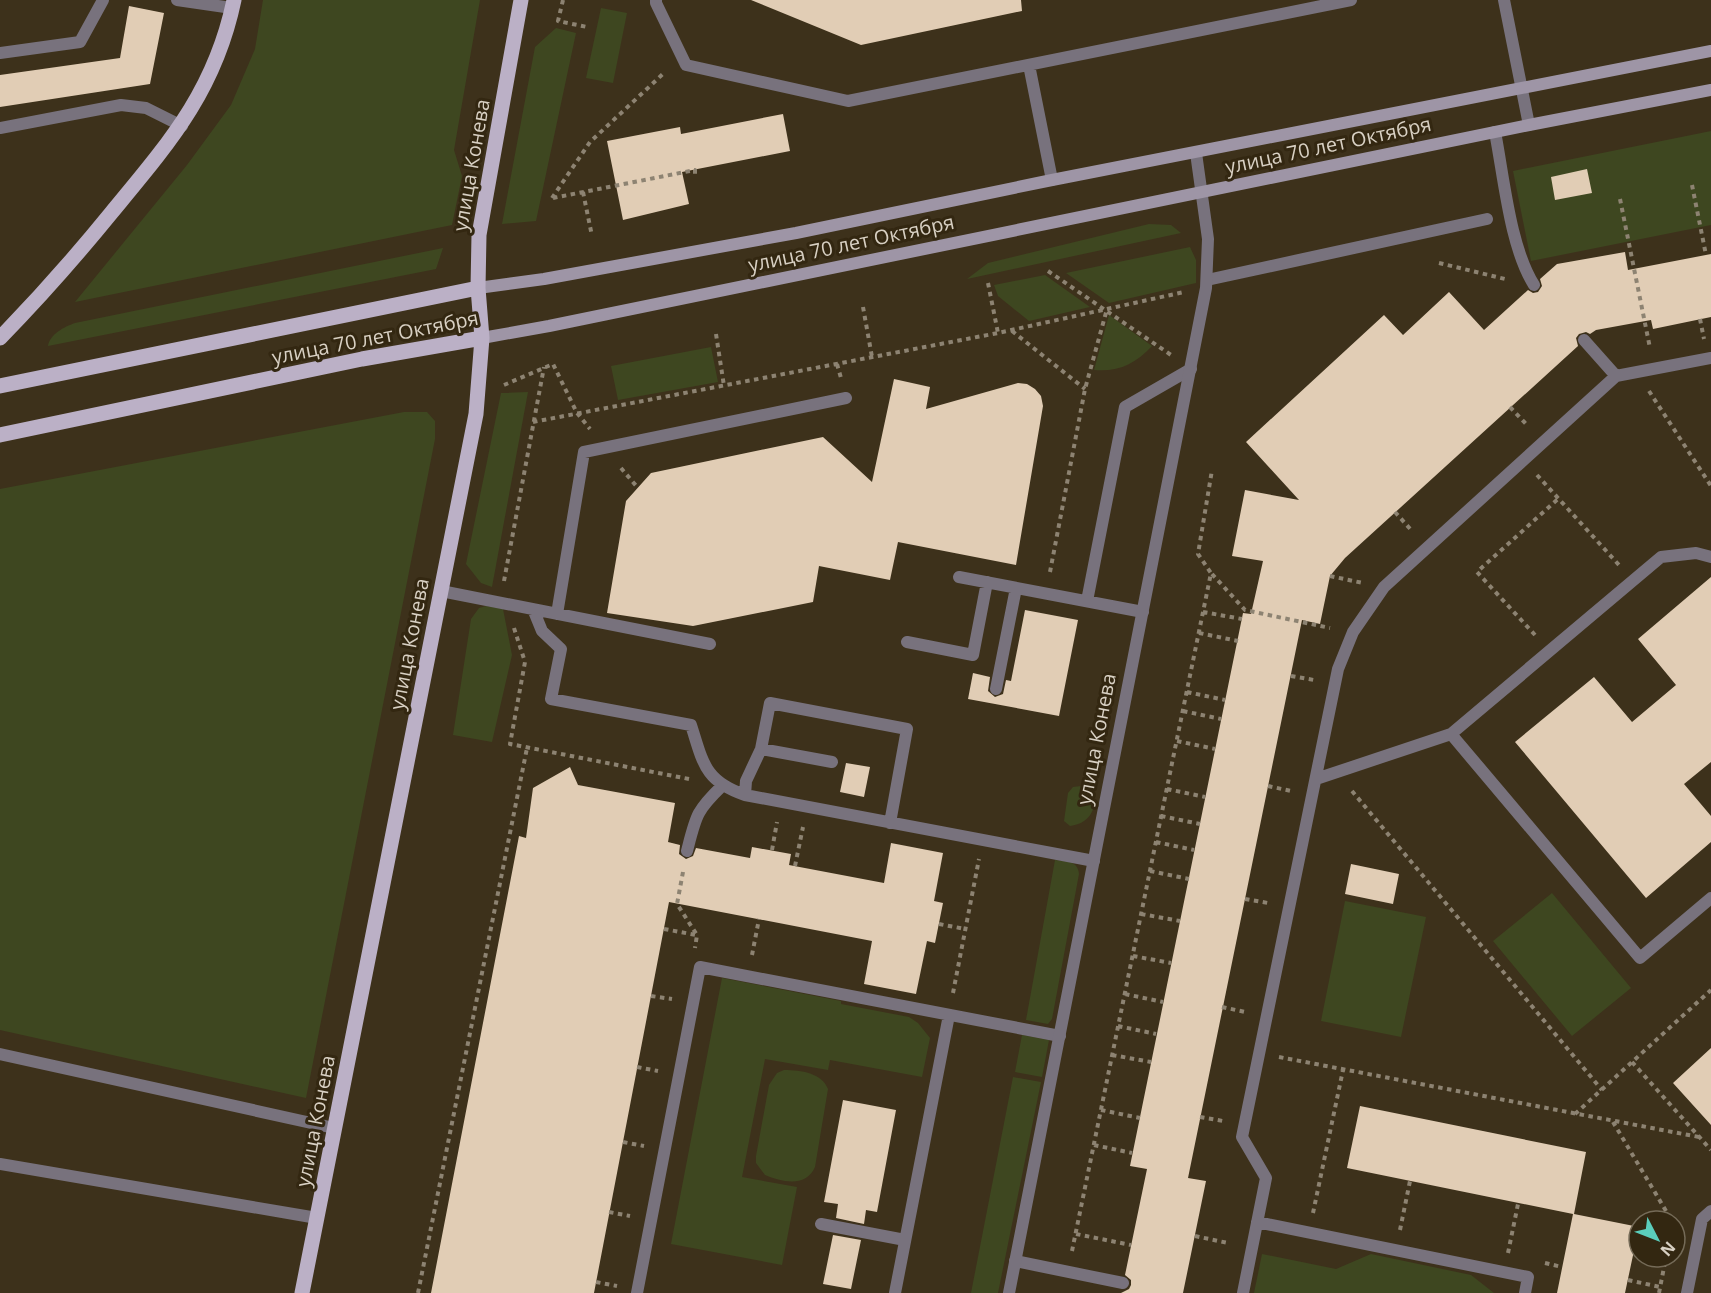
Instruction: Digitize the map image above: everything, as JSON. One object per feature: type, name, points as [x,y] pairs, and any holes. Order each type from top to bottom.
[{"type":"main road","name":"улица Конева","points":[[302,1293],[476,414],[482,338],[478,288],[479,235],[521,0]]},
{"type":"main road","points":[[0,338],[100,226],[182,126],[206,86],[218,56],[233,4]]},
{"type":"main road","name":"улица 70 лет Октября","points":[[0,386],[478,288],[544,279],[796,233],[1052,180],[1711,51]]},
{"type":"main road","name":"улица 70 лет Октября","points":[[0,435],[362,359],[549,326],[1529,125],[1711,90]]},
{"type":"street","points":[[0,53],[80,42],[103,0]]},
{"type":"street","points":[[177,0],[233,4]]},
{"type":"street","points":[[656,0],[686,65],[848,101],[1351,0]]},
{"type":"street","points":[[1504,0],[1529,125]]},
{"type":"street","points":[[1029,65],[1052,180]]},
{"type":"street","points":[[0,128],[121,105],[146,108],[182,126]]},
{"type":"street","points":[[1495,132],[1516,242],[1526,272],[1534,285]]},
{"type":"street","name":"улица Конева","points":[[1009,1293],[1206,284],[1208,239],[1196,153]]},
{"type":"street","points":[[1206,284],[1487,219]]},
{"type":"street","points":[[1584,340],[1616,376]]},
{"type":"street","points":[[1243,1293],[1266,1178],[1242,1137],[1338,669],[1353,632],[1384,587],[1616,376],[1711,358]]},
{"type":"street","points":[[1088,601],[1125,407],[1191,369]]},
{"type":"street","points":[[557,614],[584,452],[846,398]]},
{"type":"street","points":[[1316,779],[1452,734],[1661,557],[1696,553],[1711,557]]},
{"type":"street","points":[[959,577],[1143,612]]},
{"type":"street","points":[[907,642],[973,655],[987,582]]},
{"type":"street","points":[[996,689],[1016,588]]},
{"type":"street","points":[[441,591],[710,644]]},
{"type":"street","points":[[532,609],[542,631],[561,649],[552,699],[691,725],[706,770],[722,786],[745,795],[1094,861]]},
{"type":"street","points":[[745,795],[746,781],[761,749],[770,703],[907,729],[890,823]]},
{"type":"street","points":[[1452,734],[1640,958],[1711,898]]},
{"type":"street","points":[[761,749],[832,762]]},
{"type":"street","points":[[687,850],[695,818],[703,804],[722,786]]},
{"type":"street","points":[[637,1293],[700,967],[1060,1036]]},
{"type":"street","points":[[895,1293],[949,1015]]},
{"type":"street","points":[[0,1054],[334,1128]]},
{"type":"street","points":[[0,1164],[317,1218]]},
{"type":"street","points":[[1687,1293],[1702,1219],[1711,1211]]},
{"type":"street","points":[[1257,1222],[1528,1277],[1525,1293]]},
{"type":"street","points":[[821,1224],[905,1240]]},
{"type":"street","points":[[1015,1261],[1123,1283]]},
{"type":"path","points":[[563,0],[558,21],[587,27]]},
{"type":"path","points":[[648,88],[590,142],[552,198],[694,170],[695,174]]},
{"type":"path","points":[[1692,185],[1706,255]]},
{"type":"path","points":[[583,192],[592,236]]},
{"type":"path","points":[[1620,199],[1654,368]]},
{"type":"path","points":[[1438,263],[1508,279]]},
{"type":"path","points":[[1048,271],[1107,309],[1191,369]]},
{"type":"path","points":[[988,283],[998,333]]},
{"type":"path","points":[[533,422],[998,333],[1206,284]]},
{"type":"path","points":[[863,307],[872,357]]},
{"type":"path","points":[[1046,593],[1085,389],[1107,309]]},
{"type":"path","points":[[1012,330],[1085,389]]},
{"type":"path","points":[[716,334],[724,386]]},
{"type":"path","points":[[504,385],[552,364],[577,413]]},
{"type":"path","points":[[503,586],[543,367]]},
{"type":"path","points":[[1636,372],[1710,483]]},
{"type":"path","points":[[1510,407],[1526,424]]},
{"type":"path","points":[[1523,460],[1634,581]]},
{"type":"path","points":[[1212,471],[1198,554],[1211,573],[1245,610],[1353,632]]},
{"type":"path","points":[[1549,651],[1477,572],[1559,498]]},
{"type":"path","points":[[1395,512],[1411,530]]},
{"type":"path","points":[[1068,1272],[1211,573]]},
{"type":"path","points":[[1330,576],[1356,581]]},
{"type":"path","points":[[1203,612],[1242,619]]},
{"type":"path","points":[[512,623],[525,662],[510,744],[722,786]]},
{"type":"path","points":[[1199,633],[1238,641]]},
{"type":"path","points":[[1291,676],[1318,681]]},
{"type":"path","points":[[1187,692],[1225,700]]},
{"type":"path","points":[[1183,711],[1221,719]]},
{"type":"path","points":[[1177,741],[1215,749]]},
{"type":"path","points":[[418,1293],[527,748]]},
{"type":"path","points":[[1336,772],[1602,1090]]},
{"type":"path","points":[[1268,786],[1296,792]]},
{"type":"path","points":[[1167,789],[1205,797]]},
{"type":"path","points":[[1161,816],[1200,824]]},
{"type":"path","points":[[795,866],[804,823]]},
{"type":"path","points":[[772,850],[775,834]]},
{"type":"path","points":[[949,1015],[982,840]]},
{"type":"path","points":[[1156,842],[1194,850]]},
{"type":"path","points":[[664,929],[697,935],[677,904],[687,850]]},
{"type":"path","points":[[1150,871],[1189,879]]},
{"type":"path","points":[[1245,899],[1273,904]]},
{"type":"path","points":[[1141,914],[1180,921]]},
{"type":"path","points":[[754,944],[759,920]]},
{"type":"path","points":[[939,924],[965,929]]},
{"type":"path","points":[[1133,956],[1171,963]]},
{"type":"path","points":[[1575,1114],[1711,990]]},
{"type":"path","points":[[1125,994],[1163,1002]]},
{"type":"path","points":[[651,996],[668,999]]},
{"type":"path","points":[[1222,1007],[1251,1013]]},
{"type":"path","points":[[1118,1026],[1156,1034]]},
{"type":"path","points":[[1260,1054],[1700,1137]]},
{"type":"path","points":[[1112,1055],[1151,1062]]},
{"type":"path","points":[[1632,1062],[1711,1150]]},
{"type":"path","points":[[637,1067],[654,1070]]},
{"type":"path","points":[[1309,1232],[1343,1070]]},
{"type":"path","points":[[1101,1110],[1140,1118]]},
{"type":"path","points":[[1200,1117],[1228,1122]]},
{"type":"path","points":[[1613,1122],[1665,1209]]},
{"type":"path","points":[[623,1142],[639,1145]]},
{"type":"path","points":[[1094,1145],[1132,1153]]},
{"type":"path","points":[[1400,1230],[1410,1181]]},
{"type":"path","points":[[1508,1252],[1518,1204]]},
{"type":"path","points":[[609,1212],[626,1215]]},
{"type":"path","points":[[1076,1234],[1131,1245]]},
{"type":"path","points":[[1195,1236],[1228,1243]]},
{"type":"path","points":[[1544,1263],[1562,1267]]},
{"type":"path","points":[[1659,1293],[1664,1269]]},
{"type":"path","points":[[1628,1280],[1660,1287]]},
{"type":"path","points":[[596,1282],[612,1285]]},
{"type":"green space","points":[[263,0],[480,0],[454,150],[462,176],[452,225],[75,302],[187,165],[231,105],[255,49]]},
{"type":"green space","points":[[601,8],[627,13],[613,83],[586,78]]},
{"type":"green space","points":[[556,28],[576,33],[536,221],[502,224],[535,47]]},
{"type":"green space","points":[[1711,131],[1711,225],[1531,261],[1513,171]]},
{"type":"green space","points":[[1149,224],[1171,225],[1181,233],[967,279],[988,263]]},
{"type":"green space","points":[[1190,247],[1196,260],[1196,283],[1109,303],[1066,273]]},
{"type":"green space","points":[[443,248],[436,269],[48,346],[62,329],[75,323]]},
{"type":"green space","points":[[1045,275],[1090,307],[1029,321],[998,296],[994,285]]},
{"type":"green space","points":[[1109,315],[1152,346],[1126,366],[1111,370],[1094,370]]},
{"type":"green space","points":[[711,347],[718,382],[618,400],[611,366]]},
{"type":"green space","points":[[528,392],[492,587],[481,583],[466,564],[501,393]]},
{"type":"green space","points":[[404,412],[427,412],[435,421],[435,439],[306,1098],[0,1030],[0,489]]},
{"type":"green space","points":[[486,606],[503,609],[512,655],[492,742],[453,735],[471,619],[479,608]]},
{"type":"green space","points":[[1081,786],[1091,792],[1094,807],[1084,821],[1070,826],[1064,821],[1068,793],[1073,787]]},
{"type":"green space","points":[[1055,860],[1074,864],[1079,874],[1052,1019],[1048,1024],[1026,1020]]},
{"type":"green space","points":[[1552,893],[1631,988],[1572,1036],[1493,941]]},
{"type":"green space","points":[[1345,901],[1426,917],[1401,1037],[1321,1021]]},
{"type":"green space","points":[[722,978],[909,1017],[918,1023],[930,1038],[922,1077],[830,1060],[828,1070],[765,1059],[742,1177],[797,1187],[782,1265],[671,1244]]},
{"type":"green space","points":[[1022,1035],[1049,1040],[1042,1077],[1015,1072]]},
{"type":"green space","points":[[784,1070],[816,1076],[828,1089],[815,1167],[806,1178],[793,1182],[765,1175],[756,1163],[769,1085],[777,1073]]},
{"type":"green space","points":[[1013,1077],[1041,1082],[998,1293],[971,1293]]},
{"type":"green space","points":[[1262,1254],[1336,1269],[1371,1254],[1471,1275],[1494,1293],[1254,1293]]},
{"type":"building","points":[[751,0],[1021,0],[1022,11],[861,45]]},
{"type":"building","points":[[129,6],[164,13],[150,84],[0,107],[0,75],[120,58]]},
{"type":"building","points":[[783,114],[790,151],[682,172],[689,204],[623,220],[607,141],[680,127],[681,134]]},
{"type":"building","points":[[1587,169],[1592,193],[1555,200],[1551,177]]},
{"type":"building","points":[[1625,252],[1628,270],[1711,254],[1711,317],[1653,329],[1651,320],[1596,330],[1590,334],[1586,332],[1579,334],[1576,338],[1578,346],[1345,558],[1330,576],[1320,624],[1302,620],[1188,1178],[1206,1181],[1183,1293],[1121,1293],[1129,1289],[1131,1285],[1131,1280],[1125,1275],[1147,1169],[1130,1166],[1243,613],[1251,614],[1263,561],[1232,556],[1245,490],[1299,500],[1246,442],[1384,315],[1403,335],[1449,292],[1484,330],[1528,290],[1533,293],[1538,292],[1542,286],[1540,279],[1557,264]]},
{"type":"building","points":[[894,379],[930,387],[926,409],[1018,383],[1027,384],[1041,396],[1043,406],[1016,565],[898,542],[890,580],[819,566],[813,602],[693,626],[607,613],[626,501],[651,473],[823,437],[872,482]]},
{"type":"building","points":[[1711,577],[1711,762],[1684,784],[1711,816],[1711,842],[1646,898],[1515,742],[1594,677],[1632,722],[1676,685],[1638,639]]},
{"type":"building","points":[[1025,610],[1078,620],[1059,716],[968,699],[973,673],[990,677],[988,691],[995,697],[1003,694],[1006,680],[1011,681]]},
{"type":"building","points":[[846,763],[870,767],[864,797],[840,792]]},
{"type":"building","points":[[570,767],[578,785],[675,803],[668,842],[680,845],[679,854],[686,859],[693,856],[696,848],[750,858],[752,847],[791,854],[789,865],[884,883],[891,843],[943,853],[934,901],[943,903],[935,943],[927,941],[916,994],[864,984],[872,941],[669,902],[594,1293],[431,1293],[519,836],[526,838],[533,788]]},
{"type":"building","points":[[1351,864],[1399,874],[1393,904],[1345,894]]},
{"type":"building","points":[[1711,1048],[1711,1125],[1673,1083]]},
{"type":"building","points":[[843,1100],[896,1110],[877,1212],[866,1210],[864,1224],[836,1218],[838,1204],[824,1202]]},
{"type":"building","points":[[1360,1106],[1586,1152],[1574,1214],[1627,1225],[1627,1269],[1630,1269],[1625,1293],[1557,1293],[1573,1214],[1347,1168]]},
{"type":"building","points":[[833,1235],[861,1240],[851,1289],[823,1284]]}]
